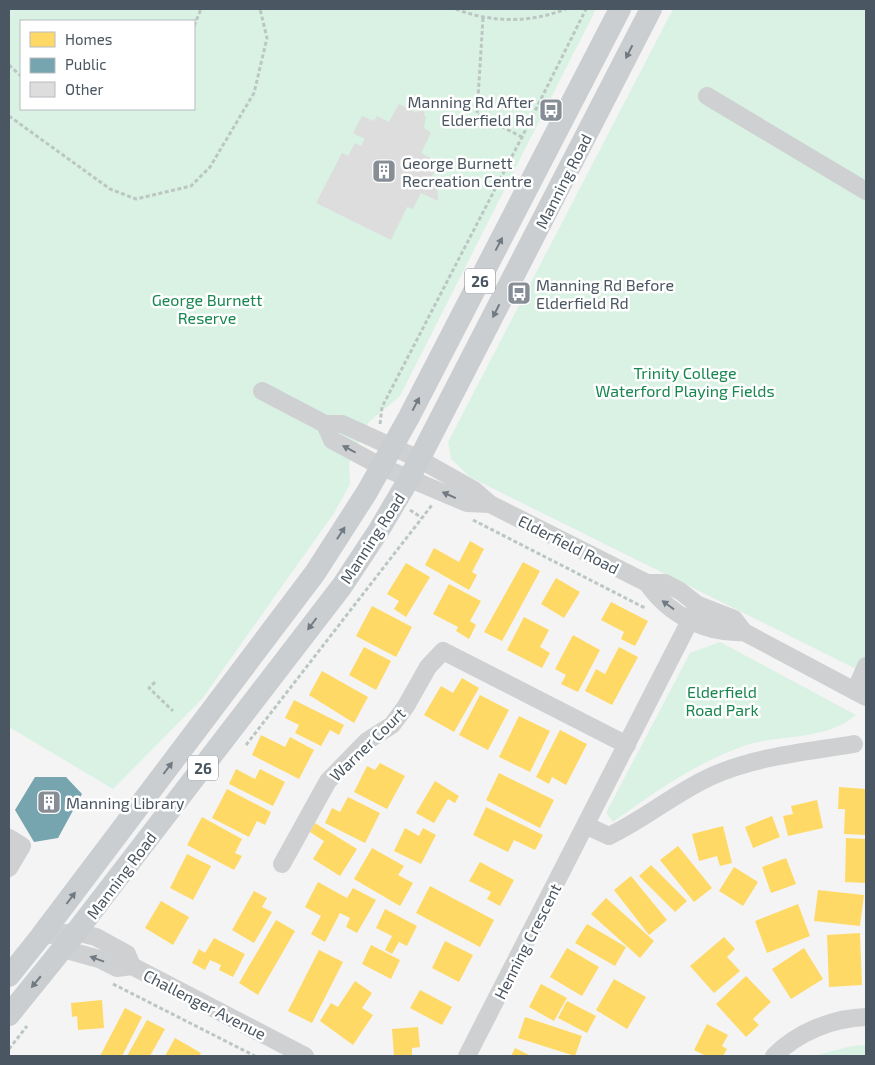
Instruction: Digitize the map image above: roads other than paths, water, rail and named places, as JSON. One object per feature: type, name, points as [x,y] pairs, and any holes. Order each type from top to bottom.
[{"type":"main road","name":"Manning Road","points":[[9,976],[315,574],[393,447],[620,9]]},
{"type":"main road","name":"Manning Road","points":[[9,1015],[70,941],[342,586],[379,530],[409,479],[651,9]]},
{"type":"street","points":[[707,96],[866,191]]},
{"type":"street","points":[[262,391],[325,424]]},
{"type":"street","name":"Elderfield Road","points":[[490,504],[467,504],[382,467],[332,440],[325,424],[342,424],[419,459],[474,490],[490,504],[647,583],[665,584],[680,591],[698,605],[734,619],[744,632],[861,694]]},
{"type":"street","name":"Elderfield Road","points":[[647,583],[656,597],[690,622],[729,633],[744,632]]},
{"type":"street","name":"Henning Crescent","points":[[467,1056],[698,605]]},
{"type":"street","name":"Warner Court","points":[[282,864],[328,781],[367,741],[392,724],[406,706],[428,667],[443,651],[627,745]]},
{"type":"street","points":[[861,694],[866,666]]},
{"type":"street","points":[[586,826],[609,836],[628,827],[656,808],[713,776],[771,758],[854,744]]},
{"type":"street","points":[[9,838],[22,846],[9,868]]},
{"type":"street","name":"Challenger Avenue","points":[[41,936],[70,941],[96,937],[126,954],[132,966],[305,1056]]},
{"type":"street","points":[[774,1056],[795,1039],[815,1029],[840,1020],[866,1017]]},
{"type":"place","name":"Manning Rd After Elderfield Rd","points":[[551,110]]},
{"type":"place","name":"George Burnett Recreation Centre","points":[[384,171]]},
{"type":"place","name":"Manning Rd Before Elderfield Rd","points":[[519,293]]},
{"type":"place","name":"Manning Library","points":[[49,802]]},
{"type":"park label","name":"George Burnett Reserve","points":[[207,308]]},
{"type":"park label","name":"Trinity College Waterford Playing Fields","points":[[685,381]]},
{"type":"park label","name":"Elderfield Road Park","points":[[722,700]]}]
